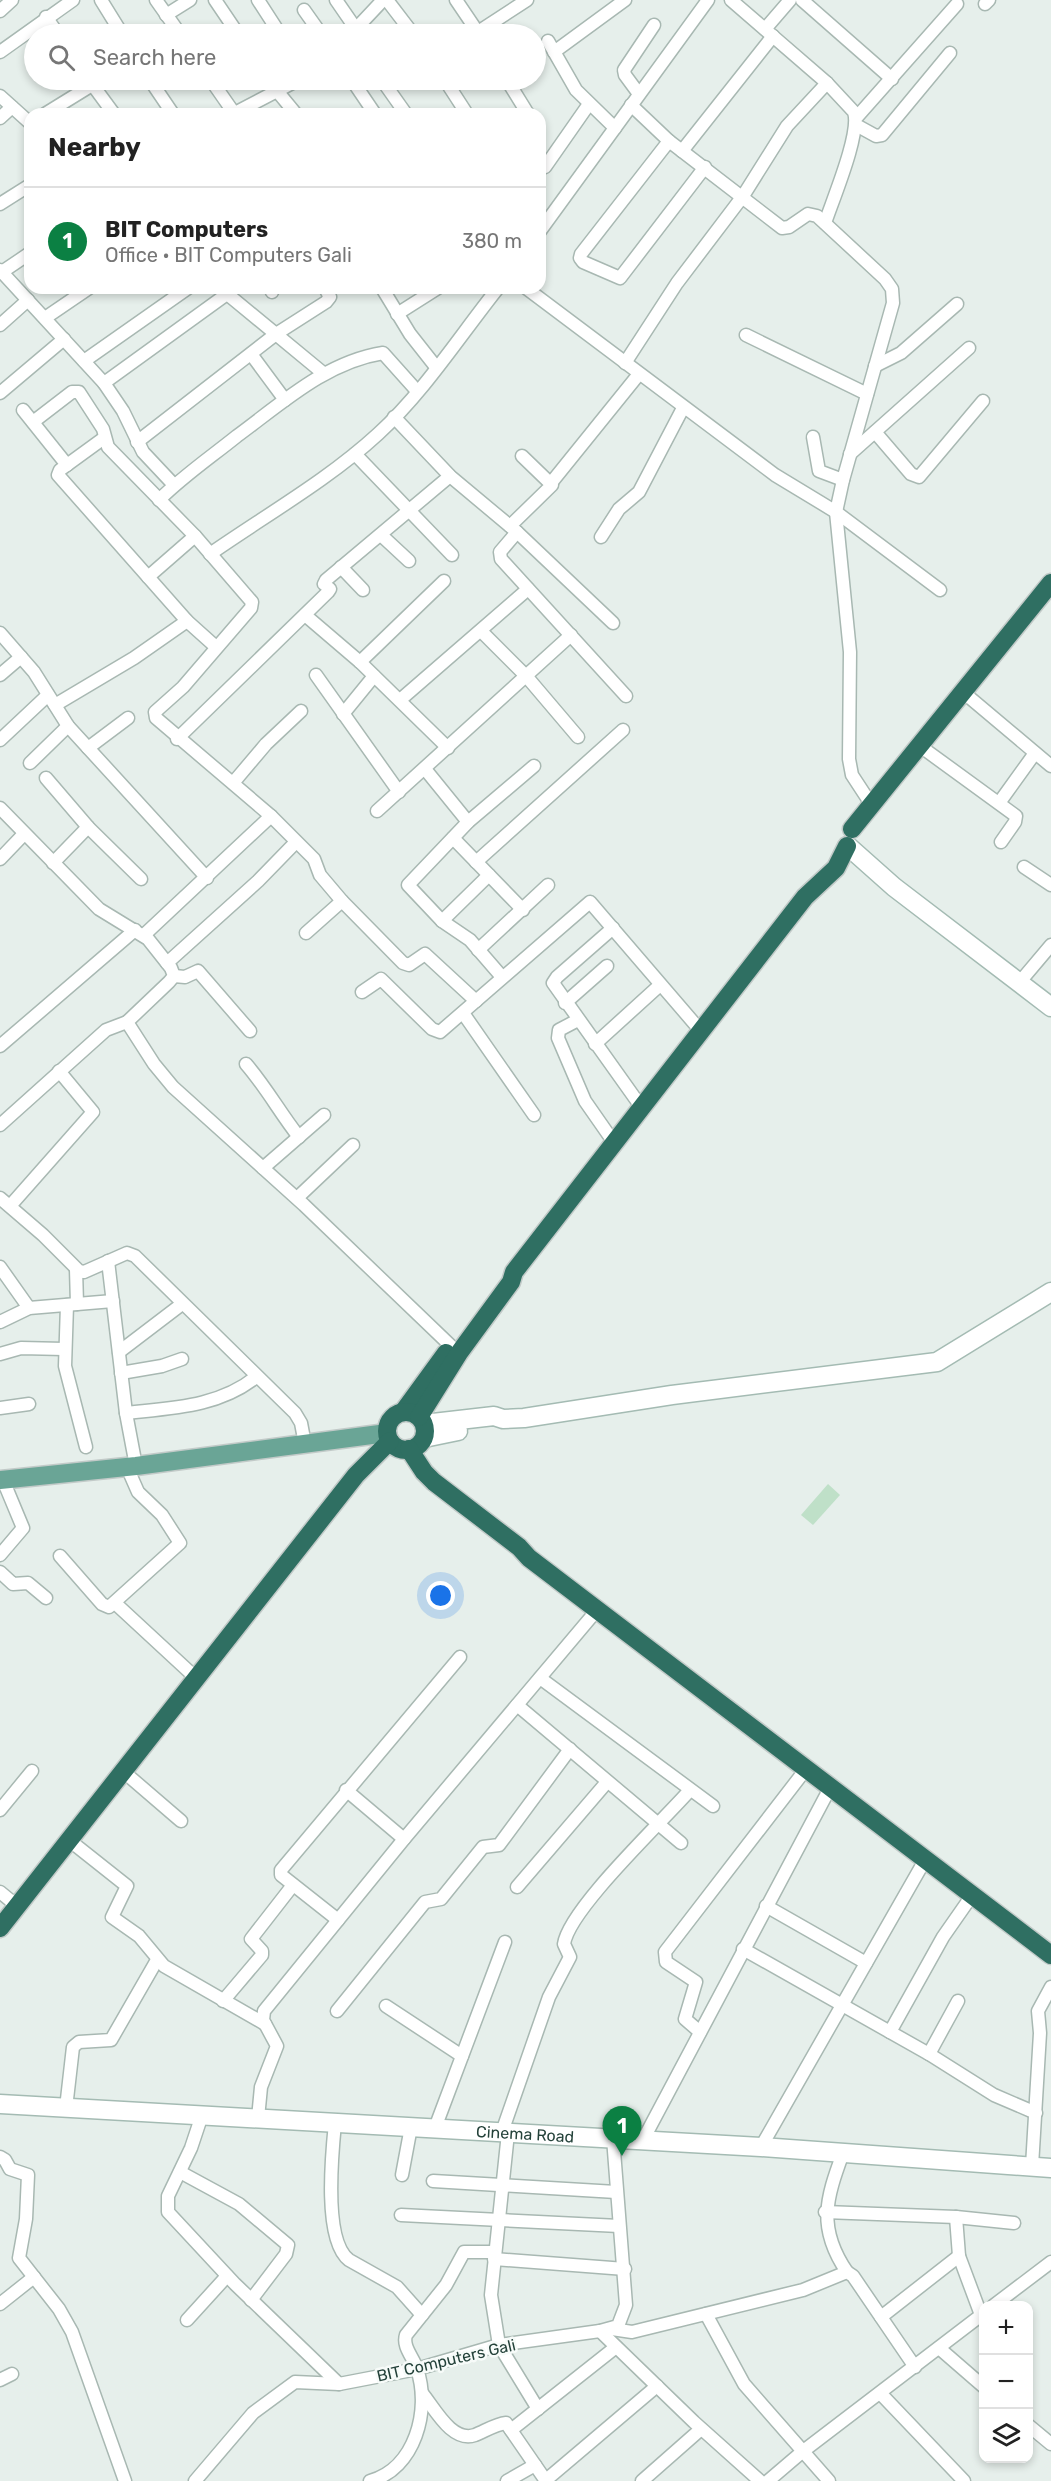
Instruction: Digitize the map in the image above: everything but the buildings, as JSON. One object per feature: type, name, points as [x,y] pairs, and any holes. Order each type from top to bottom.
[{"type":"highway","points":[[0,1928],[356,1475],[396,1443],[420,1443],[417,1423],[451,1346],[504,1278],[514,1272],[615,1144],[700,1030],[812,889],[836,868],[849,840],[871,804],[1051,583]]},
{"type":"highway","points":[[417,1423],[459,1353],[511,1282],[514,1272]]},
{"type":"highway","points":[[417,1423],[393,1417],[396,1443],[434,1482],[519,1547],[529,1558],[1051,1955]]},
{"type":"main road","points":[[2,1480],[305,1444],[396,1443]]},
{"type":"street","points":[[0,11],[12,0]]},
{"type":"street","points":[[37,24],[73,0]]},
{"type":"street","points":[[101,0],[116,24]]},
{"type":"street","points":[[156,0],[173,24]]},
{"type":"street","points":[[166,15],[190,0]]},
{"type":"street","points":[[215,0],[231,24]]},
{"type":"street","points":[[258,0],[274,24]]},
{"type":"street","points":[[336,0],[350,24]]},
{"type":"street","points":[[361,24],[383,0],[404,24]]},
{"type":"street","points":[[456,0],[472,24]]},
{"type":"street","points":[[491,24],[527,0]]},
{"type":"street","points":[[615,128],[589,104],[566,75],[551,46],[625,0]]},
{"type":"street","points":[[546,223],[708,0]]},
{"type":"street","points":[[731,0],[827,83],[849,105],[856,122],[876,136],[882,135],[950,53]]},
{"type":"street","points":[[682,151],[790,0]]},
{"type":"street","points":[[802,0],[892,79]]},
{"type":"street","points":[[825,223],[856,122],[957,4]]},
{"type":"street","points":[[304,10],[314,24]]},
{"type":"street","points":[[46,17],[51,24]]},
{"type":"street","points":[[639,94],[625,75],[624,70],[654,25]]},
{"type":"street","points":[[0,52],[24,34]]},
{"type":"street","points":[[625,363],[677,283],[743,195],[794,118],[827,83]]},
{"type":"street","points":[[53,108],[79,90]]},
{"type":"street","points":[[96,90],[110,108]]},
{"type":"street","points":[[157,90],[169,108]]},
{"type":"street","points":[[217,90],[229,108]]},
{"type":"street","points":[[245,108],[280,90]]},
{"type":"street","points":[[359,90],[371,108]]},
{"type":"street","points":[[389,90],[402,108]]},
{"type":"street","points":[[451,90],[462,108]]},
{"type":"street","points":[[513,90],[524,108]]},
{"type":"street","points":[[277,92],[291,108]]},
{"type":"street","points":[[0,96],[24,118]]},
{"type":"street","points":[[546,166],[589,104]]},
{"type":"street","points":[[631,105],[669,141],[743,195],[784,229],[811,213],[825,223],[885,279],[892,289],[893,303],[849,455],[836,512],[850,652],[850,768],[871,804]]},
{"type":"street","points":[[0,118],[12,107]]},
{"type":"street","points":[[669,141],[581,254],[580,258],[583,262],[620,278],[705,167]]},
{"type":"street","points":[[0,204],[24,189]]},
{"type":"street","points":[[24,257],[1,271],[104,384],[123,411],[137,442],[148,459],[174,484]]},
{"type":"street","points":[[45,318],[80,294]]},
{"type":"street","points":[[84,361],[179,294]]},
{"type":"street","points":[[104,384],[220,294]]},
{"type":"street","points":[[228,294],[323,373]]},
{"type":"street","points":[[137,442],[276,334],[328,300],[329,294]]},
{"type":"street","points":[[385,294],[397,314],[436,367]]},
{"type":"street","points":[[397,314],[429,294]]},
{"type":"street","points":[[210,554],[355,454],[394,417],[417,391],[493,294]]},
{"type":"street","points":[[534,294],[683,408],[775,475],[836,512],[940,590]]},
{"type":"street","points":[[0,325],[28,300]]},
{"type":"street","points":[[875,366],[901,353],[957,304]]},
{"type":"street","points":[[746,335],[867,394]]},
{"type":"street","points":[[0,393],[64,339]]},
{"type":"street","points":[[849,455],[969,348]]},
{"type":"street","points":[[159,500],[174,484],[323,373],[383,353],[417,391]]},
{"type":"street","points":[[251,354],[285,400]]},
{"type":"street","points":[[626,696],[528,590],[500,556],[513,529],[548,490],[551,483],[639,374]]},
{"type":"street","points":[[33,422],[77,391],[103,429],[108,447],[195,536],[253,604],[183,687],[155,712],[156,718],[177,739],[272,816],[314,859],[320,875],[342,901],[405,964],[410,964],[422,954],[426,954],[476,1001]]},
{"type":"street","points":[[875,432],[911,474],[919,477],[983,401]]},
{"type":"street","points":[[601,537],[619,509],[639,492],[683,408]]},
{"type":"street","points":[[22,410],[67,465]]},
{"type":"street","points":[[394,417],[450,476],[513,529],[613,623]]},
{"type":"street","points":[[813,437],[819,471],[843,480]]},
{"type":"street","points":[[104,438],[58,472],[60,478],[187,621],[216,647]]},
{"type":"street","points":[[355,454],[452,555]]},
{"type":"street","points":[[522,456],[551,483]]},
{"type":"street","points":[[177,739],[329,590],[324,581],[450,476]]},
{"type":"street","points":[[381,535],[409,561]]},
{"type":"street","points":[[148,577],[195,536]]},
{"type":"street","points":[[341,567],[363,590]]},
{"type":"street","points":[[360,662],[444,582]]},
{"type":"street","points":[[400,700],[528,590]]},
{"type":"street","points":[[305,615],[360,662],[448,748]]},
{"type":"street","points":[[0,740],[52,700],[135,658],[187,621]]},
{"type":"street","points":[[482,631],[527,677],[578,737]]},
{"type":"street","points":[[0,633],[21,657],[68,726],[207,878]]},
{"type":"street","points":[[377,811],[571,635]]},
{"type":"street","points":[[0,675],[21,657]]},
{"type":"street","points":[[316,675],[399,792]]},
{"type":"street","points":[[343,714],[374,676]]},
{"type":"street","points":[[963,692],[1051,766]]},
{"type":"street","points":[[233,783],[266,744],[301,711]]},
{"type":"street","points":[[88,748],[128,718]]},
{"type":"street","points":[[30,763],[68,726]]},
{"type":"street","points":[[476,862],[623,730]]},
{"type":"street","points":[[920,746],[1016,818],[1001,842]]},
{"type":"street","points":[[999,803],[1035,753]]},
{"type":"street","points":[[502,977],[467,938],[442,921],[408,885],[468,822],[534,766]]},
{"type":"street","points":[[425,769],[468,822]]},
{"type":"street","points":[[46,778],[88,827],[141,879]]},
{"type":"street","points":[[0,808],[99,909],[139,933],[167,963],[174,975],[182,977],[198,971],[250,1031]]},
{"type":"street","points":[[0,1046],[207,878],[272,816]]},
{"type":"street","points":[[53,863],[88,827]]},
{"type":"street","points":[[0,859],[24,834]]},
{"type":"street","points":[[453,838],[523,910]]},
{"type":"street","points":[[849,840],[894,887],[1051,1007]]},
{"type":"street","points":[[167,963],[258,881],[296,842]]},
{"type":"street","points":[[1024,867],[1051,885]]},
{"type":"street","points":[[442,921],[489,875]]},
{"type":"street","points":[[478,950],[548,885]]},
{"type":"street","points":[[306,933],[342,901]]},
{"type":"street","points":[[362,992],[381,979],[437,1032],[476,1001],[588,902],[593,903],[700,1030]]},
{"type":"street","points":[[612,928],[555,979],[554,986],[642,1108]]},
{"type":"street","points":[[1019,983],[1051,945]]},
{"type":"street","points":[[566,1003],[607,966]]},
{"type":"street","points":[[0,1125],[106,1030],[127,1022],[174,975]]},
{"type":"street","points":[[595,1044],[660,985]]},
{"type":"street","points":[[463,1012],[534,1115]]},
{"type":"street","points":[[578,1020],[561,1029],[558,1038],[585,1101],[615,1144]]},
{"type":"street","points":[[127,1022],[154,1064],[173,1087],[297,1198],[451,1346]]},
{"type":"street","points":[[246,1064],[267,1088],[278,1109],[299,1137]]},
{"type":"street","points":[[10,1206],[93,1112],[59,1071]]},
{"type":"street","points":[[263,1168],[324,1115]]},
{"type":"street","points":[[297,1198],[353,1145]]},
{"type":"street","points":[[0,1198],[44,1235],[75,1269],[84,1272],[108,1261],[132,1254],[297,1416],[305,1444]]},
{"type":"street","points":[[60,1556],[102,1604],[110,1607],[116,1604],[181,1541],[162,1515],[138,1492],[131,1466],[108,1261]]},
{"type":"street","points":[[0,1267],[29,1308]]},
{"type":"street","points":[[75,1269],[72,1304],[64,1348],[69,1387],[86,1447]]},
{"type":"street","points":[[417,1423],[494,1416],[503,1419],[937,1362],[1051,1292]]},
{"type":"street","points":[[0,1322],[29,1308],[113,1301]]},
{"type":"street","points":[[119,1352],[182,1304]]},
{"type":"street","points":[[0,1354],[21,1348],[64,1348]]},
{"type":"street","points":[[121,1373],[162,1366],[182,1359]]},
{"type":"street","points":[[126,1413],[210,1401],[238,1391],[256,1377]]},
{"type":"street","points":[[0,1408],[29,1404]]},
{"type":"street","points":[[0,1556],[21,1534],[23,1528],[2,1480]]},
{"type":"street","points":[[0,1572],[13,1584],[28,1583],[46,1598]]},
{"type":"street","points":[[116,1604],[196,1678]]},
{"type":"street","points":[[258,2118],[261,2087],[277,2050],[276,2040],[262,2017],[266,2008],[404,1839],[597,1610]]},
{"type":"street","points":[[338,1920],[281,1875],[281,1870],[460,1657]]},
{"type":"street","points":[[540,1678],[713,1806]]},
{"type":"street","points":[[517,1705],[681,1843]]},
{"type":"street","points":[[337,2011],[425,1902],[439,1901],[483,1847],[499,1845],[570,1749]]},
{"type":"street","points":[[699,2032],[685,2019],[697,1983],[666,1962],[664,1952],[806,1769]]},
{"type":"street","points":[[0,1810],[32,1771]]},
{"type":"street","points":[[124,1772],[181,1821]]},
{"type":"street","points":[[517,1887],[607,1782]]},
{"type":"street","points":[[643,2140],[742,1949],[830,1788]]},
{"type":"street","points":[[346,1790],[404,1839]]},
{"type":"street","points":[[538,2409],[499,2345],[491,2295],[505,2132],[549,1997],[570,1957],[564,1944],[569,1926],[588,1900],[690,1790]]},
{"type":"street","points":[[69,1840],[127,1886],[112,1917],[139,1936],[157,1960],[223,2001],[266,2024]]},
{"type":"street","points":[[761,2147],[926,1860]]},
{"type":"street","points":[[223,2001],[262,1955],[262,1951],[251,1939],[293,1885]]},
{"type":"street","points":[[0,1892],[17,1906]]},
{"type":"street","points":[[890,2032],[938,1944],[973,1894]]},
{"type":"street","points":[[766,1906],[866,1963]]},
{"type":"street","points":[[435,2128],[505,1942]]},
{"type":"street","points":[[742,1949],[929,2054],[994,2095],[1036,2113]]},
{"type":"street","points":[[66,2108],[74,2047],[79,2042],[111,2040],[157,1960]]},
{"type":"street","points":[[1032,2166],[1040,2033],[1038,2011],[1044,1996],[1051,1987]]},
{"type":"street","points":[[929,2054],[958,2001]]},
{"type":"street","points":[[386,2006],[462,2056]]},
{"type":"street","name":"Cinema Road","points":[[0,2104],[761,2147],[1051,2168]]},
{"type":"street","points":[[202,2115],[166,2202],[168,2212],[227,2276],[339,2384]]},
{"type":"street","points":[[335,2123],[330,2193],[343,2253],[349,2260],[397,2287],[422,2315]]},
{"type":"street","points":[[402,2175],[411,2127]]},
{"type":"street","points":[[613,2138],[619,2226],[625,2269],[625,2314],[618,2326],[606,2330],[616,2347],[701,2429],[760,2481]]},
{"type":"street","points":[[843,2153],[830,2188],[825,2212],[836,2255],[915,2367]]},
{"type":"street","points":[[0,2157],[5,2160],[10,2169],[28,2175],[26,2219],[19,2256],[59,2309],[72,2332],[125,2481]]},
{"type":"street","points":[[180,2172],[239,2204],[288,2245],[286,2254],[251,2300]]},
{"type":"street","points":[[433,2181],[616,2192]]},
{"type":"street","points":[[825,2212],[956,2217],[1014,2223]]},
{"type":"street","points":[[401,2215],[498,2218],[619,2226]]},
{"type":"street","points":[[956,2217],[959,2256],[979,2306]]},
{"type":"street","points":[[370,2481],[384,2479],[399,2465],[412,2446],[421,2411],[422,2394],[417,2369],[404,2338],[446,2285],[464,2252],[625,2269]]},
{"type":"street","points":[[881,2317],[959,2256]]},
{"type":"street","points":[[1000,2301],[1051,2262]]},
{"type":"street","name":"BIT Computers Gali","points":[[195,2481],[253,2414],[295,2382],[339,2384],[417,2369],[499,2345],[606,2330],[632,2332],[803,2290],[847,2272]]},
{"type":"street","points":[[187,2320],[227,2276]]},
{"type":"street","points":[[0,2304],[34,2277]]},
{"type":"street","points":[[706,2314],[744,2384],[801,2452],[829,2481]]},
{"type":"street","points":[[768,2481],[801,2452],[881,2394],[979,2316]]},
{"type":"street","points":[[511,2430],[616,2347]]},
{"type":"street","points":[[939,2348],[979,2383]]},
{"type":"street","points":[[0,2380],[12,2374]]},
{"type":"street","points":[[422,2394],[459,2435],[473,2436],[503,2423],[511,2430],[546,2481],[657,2386]]},
{"type":"street","points":[[881,2394],[964,2481]]},
{"type":"street","points":[[642,2481],[701,2429]]},
{"type":"street","points":[[1033,2429],[1051,2444]]},
{"type":"street","points":[[507,2481],[535,2465]]},
{"type":"green space","points":[[828,1484],[840,1495],[813,1525],[801,1515]]},
{"type":"place","name":"BIT Computers","points":[[622,2156]]}]
